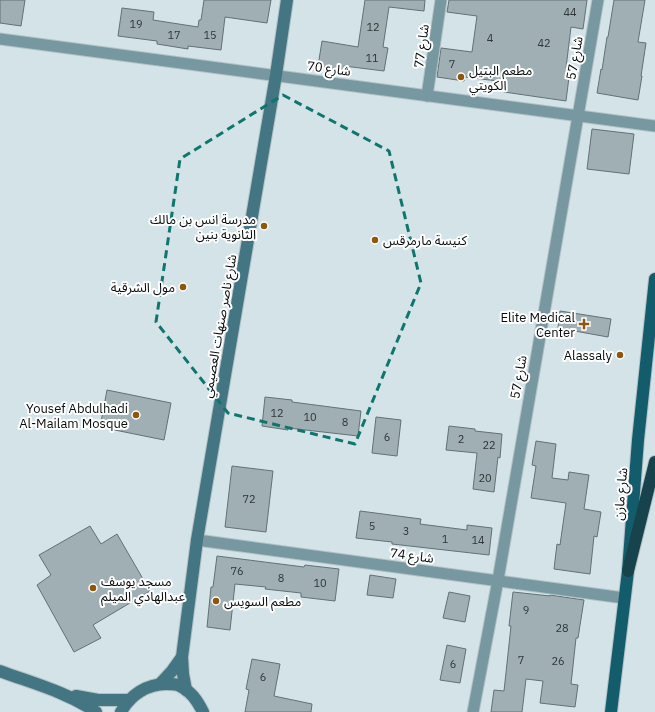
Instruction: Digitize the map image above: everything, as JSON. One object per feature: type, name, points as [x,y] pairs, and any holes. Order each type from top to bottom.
[{"type":"highway","points":[[628,571],[655,462]]},
{"type":"main road","name":"شارع مازن","points":[[611,712],[628,571],[638,440],[655,278]]},
{"type":"street","name":"شارع ناصر صنهات العصيمي","points":[[186,690],[182,657],[197,540],[276,75],[287,0]]},
{"type":"street","name":"شارع 77","points":[[427,96],[441,0]]},
{"type":"street","name":"شارع 57","points":[[473,712],[498,580],[598,0]]},
{"type":"street","name":"شارع 70","points":[[0,38],[655,126]]},
{"type":"street","name":"شارع 74","points":[[197,540],[624,598]]},
{"type":"street","name":"شارع ناصر صنهات العصيمي","points":[[160,684],[182,657]]},
{"type":"street","points":[[0,671],[56,692],[96,712]]},
{"type":"street","points":[[121,712],[128,700],[143,689],[160,684],[169,684],[178,685],[186,690],[195,698],[203,712]]},
{"type":"street","points":[[56,692],[98,700],[128,700]]},
{"type":"highlighted area","points":[[283,95],[389,151],[421,283],[355,444],[228,413],[156,322],[180,159]]},
{"type":"building","points":[[0,0],[25,0],[21,26],[0,23]]},
{"type":"building","points":[[204,0],[271,0],[267,23],[225,17],[221,50],[188,46],[188,49],[157,44],[157,41],[118,36],[122,8],[154,12],[153,20],[198,27],[199,20],[201,20]]},
{"type":"building","points":[[365,0],[425,0],[424,11],[389,7],[383,47],[388,48],[384,71],[344,66],[344,70],[318,66],[322,41],[358,47]]},
{"type":"building","points":[[449,0],[587,0],[583,29],[571,27],[566,68],[570,69],[566,101],[504,92],[506,82],[465,77],[464,81],[437,77],[441,48],[472,52],[477,16],[447,12]]},
{"type":"building","points":[[614,0],[645,0],[638,42],[646,43],[638,100],[597,93]]},
{"type":"building","points":[[592,129],[634,134],[629,174],[587,169]]},
{"type":"building","name":"Elite Medical Center","points":[[560,311],[611,319],[608,337],[558,328]]},
{"type":"building","name":"Yousef Abdulhadi Al-Mailam Mosque","points":[[107,390],[171,403],[164,440],[100,427]]},
{"type":"building","points":[[265,397],[361,411],[358,436],[288,428],[288,430],[262,426]]},
{"type":"building","points":[[376,417],[401,420],[397,456],[372,453]]},
{"type":"building","points":[[449,426],[502,434],[500,458],[498,457],[494,492],[473,489],[477,453],[446,450]]},
{"type":"building","points":[[536,441],[556,444],[552,478],[568,480],[569,472],[589,475],[584,509],[601,512],[597,537],[594,536],[590,574],[554,569],[557,544],[560,545],[566,503],[531,498],[536,466],[532,465]]},
{"type":"building","points":[[232,466],[273,471],[266,532],[225,527]]},
{"type":"building","points":[[360,511],[421,519],[420,524],[467,530],[467,525],[492,528],[489,555],[392,544],[392,542],[356,538]]},
{"type":"building","name":"مسجد يوسف عبدالهادي الميلم","points":[[90,526],[101,544],[117,534],[150,591],[93,625],[101,638],[74,652],[37,585],[51,575],[39,555]]},
{"type":"building","points":[[217,556],[304,567],[305,565],[339,569],[335,601],[301,597],[301,593],[265,589],[266,587],[235,584],[230,630],[207,627],[211,587],[213,587]]},
{"type":"building","points":[[370,575],[396,579],[393,598],[367,595]]},
{"type":"building","points":[[449,592],[470,596],[465,622],[443,618]]},
{"type":"building","points":[[513,592],[584,600],[578,638],[576,638],[571,684],[578,685],[575,707],[540,703],[543,681],[526,679],[522,712],[491,712],[494,690],[504,691]]},
{"type":"building","points":[[447,645],[466,649],[460,683],[440,680]]},
{"type":"building","points":[[252,659],[280,664],[274,696],[312,704],[311,712],[245,712],[249,690],[246,689]]},
{"type":"place","name":"مطعم البتيل الكويتي","points":[[461,77]]},
{"type":"place","name":"مدرسة انس بن مالك الثانوية بنين","points":[[264,226]]},
{"type":"place","name":"كنيسة مارمرقس","points":[[375,240]]},
{"type":"place","name":"مول الشرقية","points":[[183,287]]},
{"type":"place","name":"Elite Medical Center","points":[[584,324]]},
{"type":"place","name":"Alassaly","points":[[620,355]]},
{"type":"place","name":"Yousef Abdulhadi Al-Mailam Mosque","points":[[136,415]]},
{"type":"place","name":"مسجد يوسف عبدالهادي الميلم","points":[[93,588]]},
{"type":"place","name":"مطعم السويس","points":[[216,601]]}]
